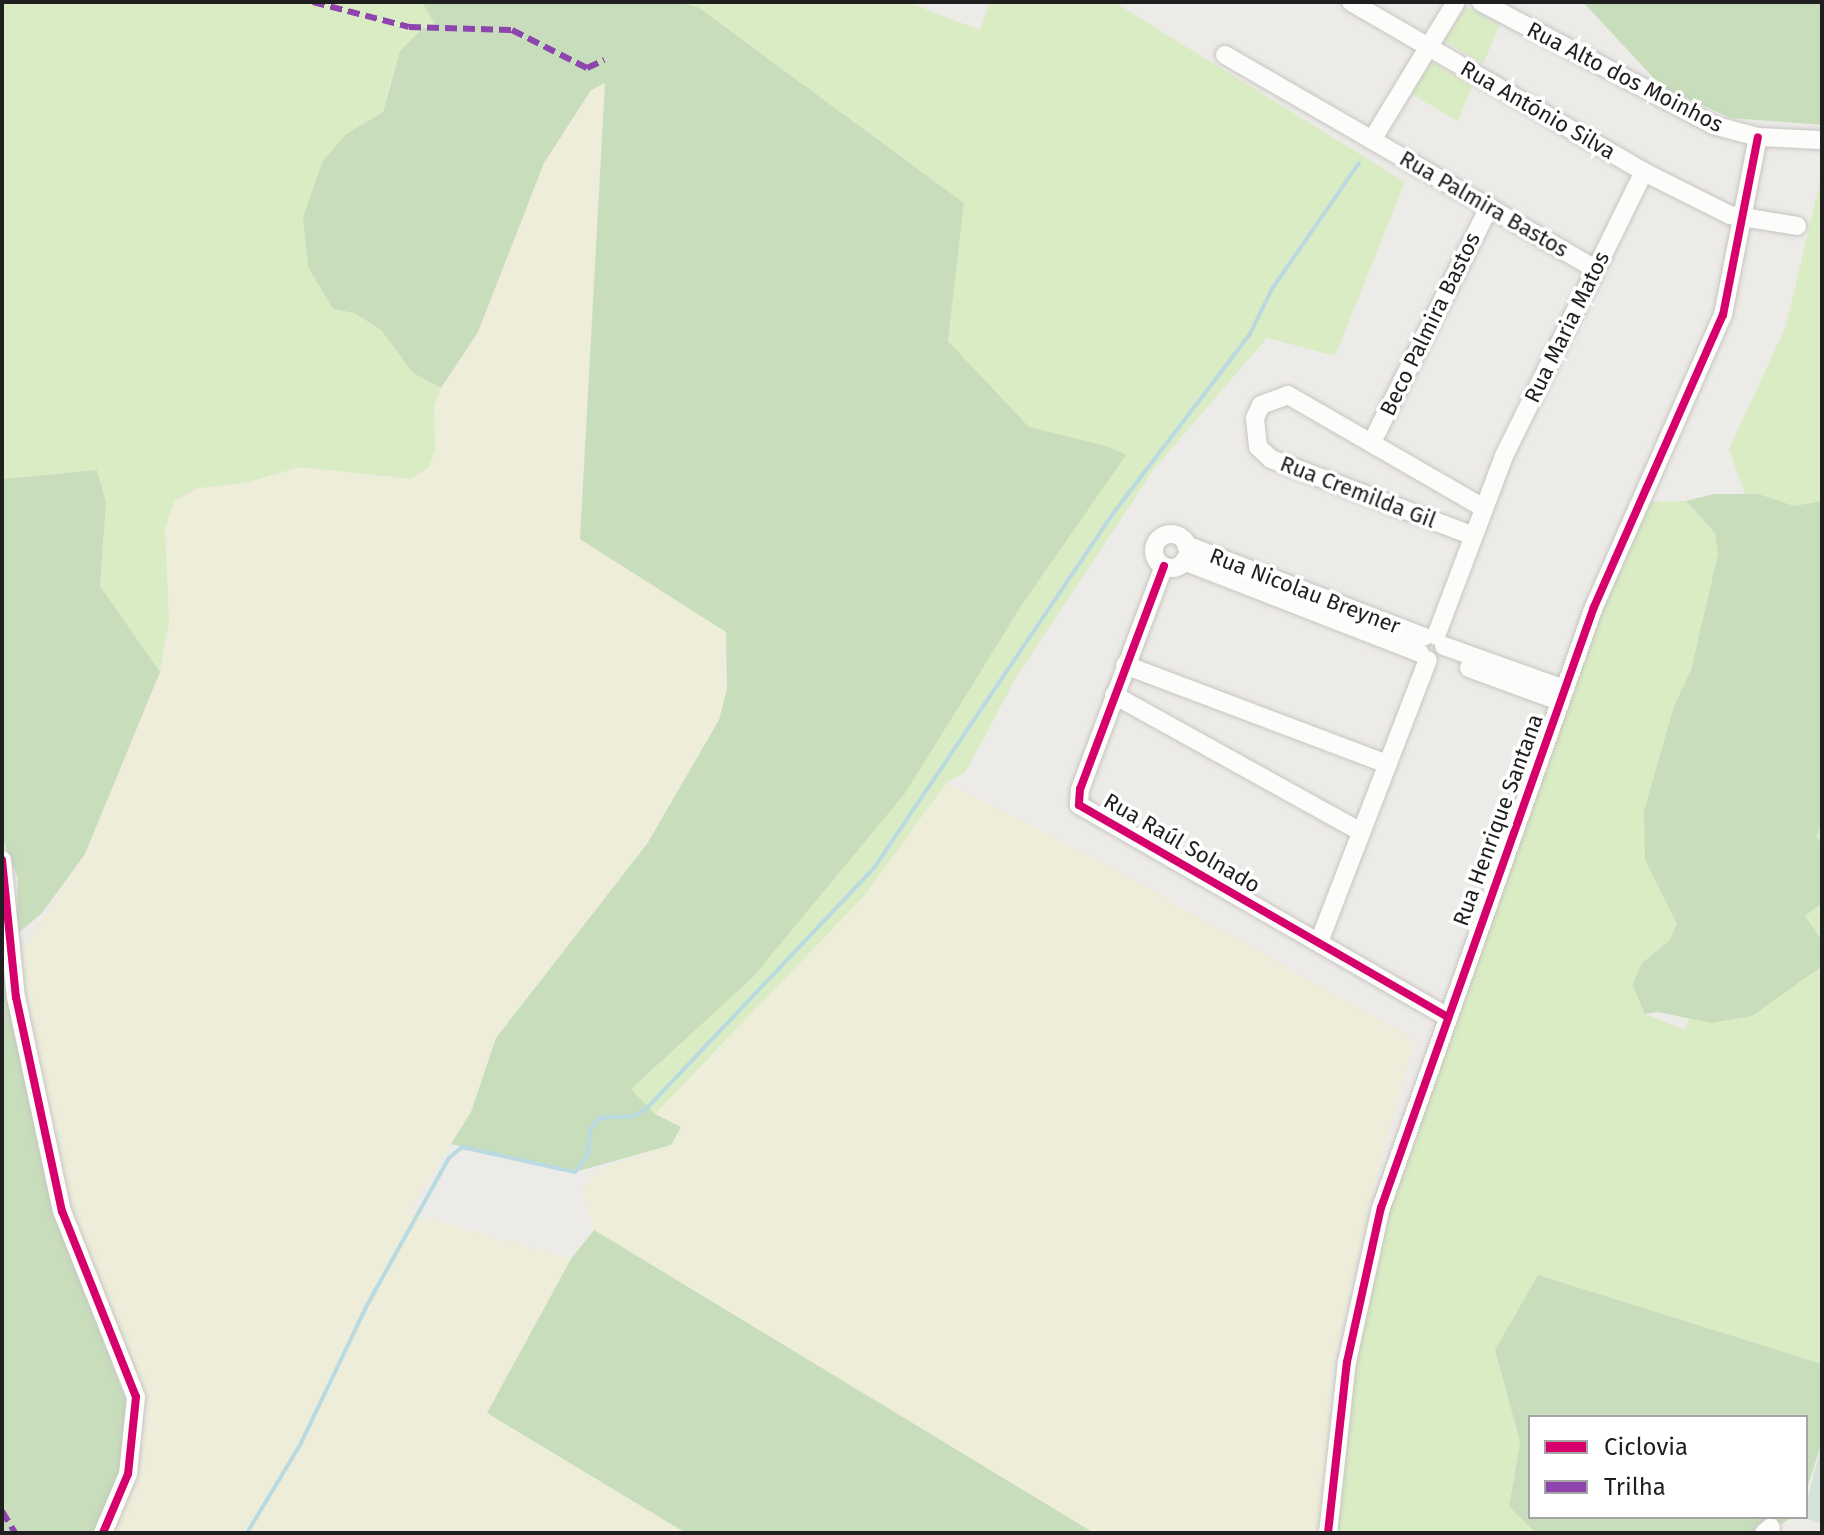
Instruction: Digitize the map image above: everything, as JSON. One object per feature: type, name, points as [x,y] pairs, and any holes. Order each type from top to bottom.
[{"type":"street","name":"Rua António Silva","points":[[1351,2],[1644,172]]},
{"type":"street","points":[[1372,140],[1431,48],[1456,2]]},
{"type":"street","name":"Rua Alto dos Moinhos","points":[[1481,2],[1692,116],[1758,137],[1822,140]]},
{"type":"street","name":"Rua Palmira Bastos","points":[[1225,55],[1595,269]]},
{"type":"street","name":"Rua Henrique Santana","points":[[1328,1533],[1347,1362],[1381,1208],[1446,1016],[1610,567],[1723,315],[1758,137]]},
{"type":"street","points":[[1644,172],[1743,217],[1797,226]]},
{"type":"street","name":"Rua Maria Matos","points":[[1319,942],[1384,763],[1432,648],[1482,507],[1644,172]]},
{"type":"street","name":"Beco Palmira Bastos","points":[[1372,442],[1489,207]]},
{"type":"street","name":"Rua Cremilda Gil","points":[[1471,535],[1271,459],[1258,447],[1255,418],[1261,405],[1288,395],[1482,507]]},
{"type":"street","name":"Rua Raúl Solnado","points":[[1185,553],[1175,535],[1160,539],[1155,554],[1164,566],[1080,789],[1079,805],[1446,1016]]},
{"type":"street","points":[[1164,566],[1185,553]]},
{"type":"street","name":"Rua Nicolau Breyner","points":[[1185,553],[1562,695]]},
{"type":"street","points":[[1125,665],[1384,763]]},
{"type":"street","points":[[1114,695],[1359,831]]},
{"type":"street","points":[[2,860],[16,997],[62,1211],[136,1397],[128,1474],[103,1533]]},
{"type":"green space","points":[[2,2],[422,2],[440,31],[392,75],[383,112],[346,134],[332,309],[354,313],[381,330],[413,373],[441,388],[434,406],[435,449],[429,467],[411,479],[300,467],[244,483],[199,488],[174,501],[165,530],[169,620],[160,672],[100,586],[106,502],[97,470],[2,479]]},
{"type":"green space","points":[[422,2],[679,2],[698,7],[964,203],[948,341],[1029,427],[1107,446],[1126,455],[1023,603],[906,792],[753,977],[631,1089],[655,1114],[681,1127],[671,1145],[575,1172],[451,1144],[471,1112],[496,1038],[647,844],[719,720],[727,689],[726,632],[580,539],[605,83],[591,90],[544,163],[478,332],[441,388],[413,373],[381,330],[354,313],[333,309],[308,267],[303,217],[323,161],[346,134],[383,112],[400,51],[423,28],[439,31]]},
{"type":"green space","points":[[679,2],[907,2],[980,30],[990,2],[1114,2],[1405,182],[1335,356],[1267,338],[1154,469],[1017,676],[965,773],[947,782],[864,896],[655,1114],[628,1089],[1107,446],[1029,427],[948,341],[964,203],[698,7]]},
{"type":"green space","points":[[1583,2],[1822,2],[1822,125],[1731,118],[1662,87]]},
{"type":"green space","points":[[1466,7],[1500,24],[1483,64],[1444,41]]},
{"type":"green space","points":[[1431,62],[1472,86],[1458,121],[1410,93]]},
{"type":"green space","points":[[605,82],[580,539],[726,631],[727,689],[719,720],[647,844],[496,1038],[471,1112],[408,1213],[571,1259],[594,1230],[582,1189],[602,1168],[671,1145],[680,1127],[655,1114],[864,896],[947,782],[1096,859],[1415,1040],[1376,1177],[1332,1370],[1328,1533],[113,1533],[139,1474],[147,1408],[75,1227],[20,968],[23,950],[85,854],[160,672],[168,635],[166,522],[174,501],[199,488],[300,467],[395,478],[423,473],[432,458],[435,401],[478,332],[544,163],[591,90]]},
{"type":"green space","points":[[1822,172],[1822,1364],[1538,1275],[1495,1351],[1520,1442],[1509,1507],[1536,1533],[1328,1533],[1381,1208],[1639,502],[1686,501],[1715,533],[1718,554],[1691,671],[1674,706],[1661,753],[1645,860],[1677,924],[1669,941],[1642,963],[1632,986],[1645,1014],[1685,1030],[1731,894],[1780,594],[1729,449],[1786,326]]},
{"type":"green space","points":[[97,470],[106,502],[100,586],[160,672],[85,854],[42,913],[16,935],[18,878],[2,838],[2,479]]},
{"type":"green space","points":[[1714,494],[1758,494],[1794,506],[1822,501],[1822,822],[1816,837],[1822,843],[1822,903],[1805,916],[1822,941],[1822,966],[1752,1016],[1711,1023],[1658,1012],[1645,1014],[1632,985],[1642,963],[1669,941],[1677,924],[1645,860],[1644,811],[1674,706],[1691,670],[1718,554],[1715,533],[1686,501]]},
{"type":"green space","points":[[2,962],[64,1241],[129,1408],[117,1482],[95,1533],[2,1533]]},
{"type":"green space","points":[[594,1230],[1094,1533],[686,1533],[487,1413],[571,1259]]},
{"type":"green space","points":[[1538,1275],[1822,1364],[1822,1442],[1808,1485],[1808,1415],[1528,1415],[1528,1519],[1790,1519],[1763,1533],[1536,1533],[1509,1507],[1520,1442],[1495,1350]]},
{"type":"shaded area","points":[[1822,1442],[1822,1524],[1808,1519],[1808,1497]]},
{"type":"waterway","points":[[247,1533],[300,1445],[366,1307],[449,1158],[462,1147],[575,1172],[588,1154],[590,1130],[599,1118],[635,1116],[648,1107],[874,868],[1111,516],[1250,334],[1272,289],[1359,163]]},
{"type":"marked path","points":[[313,2],[409,27],[512,30],[587,68],[604,60]]},
{"type":"marked path","points":[[2,1511],[15,1533]]},
{"type":"cycle path","points":[[1328,1533],[1347,1362],[1381,1208],[1594,607],[1723,315],[1758,137]]},
{"type":"cycle path","points":[[1164,566],[1080,789],[1079,805],[1446,1016]]},
{"type":"cycle path","points":[[2,860],[16,997],[62,1211],[136,1397],[128,1474],[103,1533]]}]
